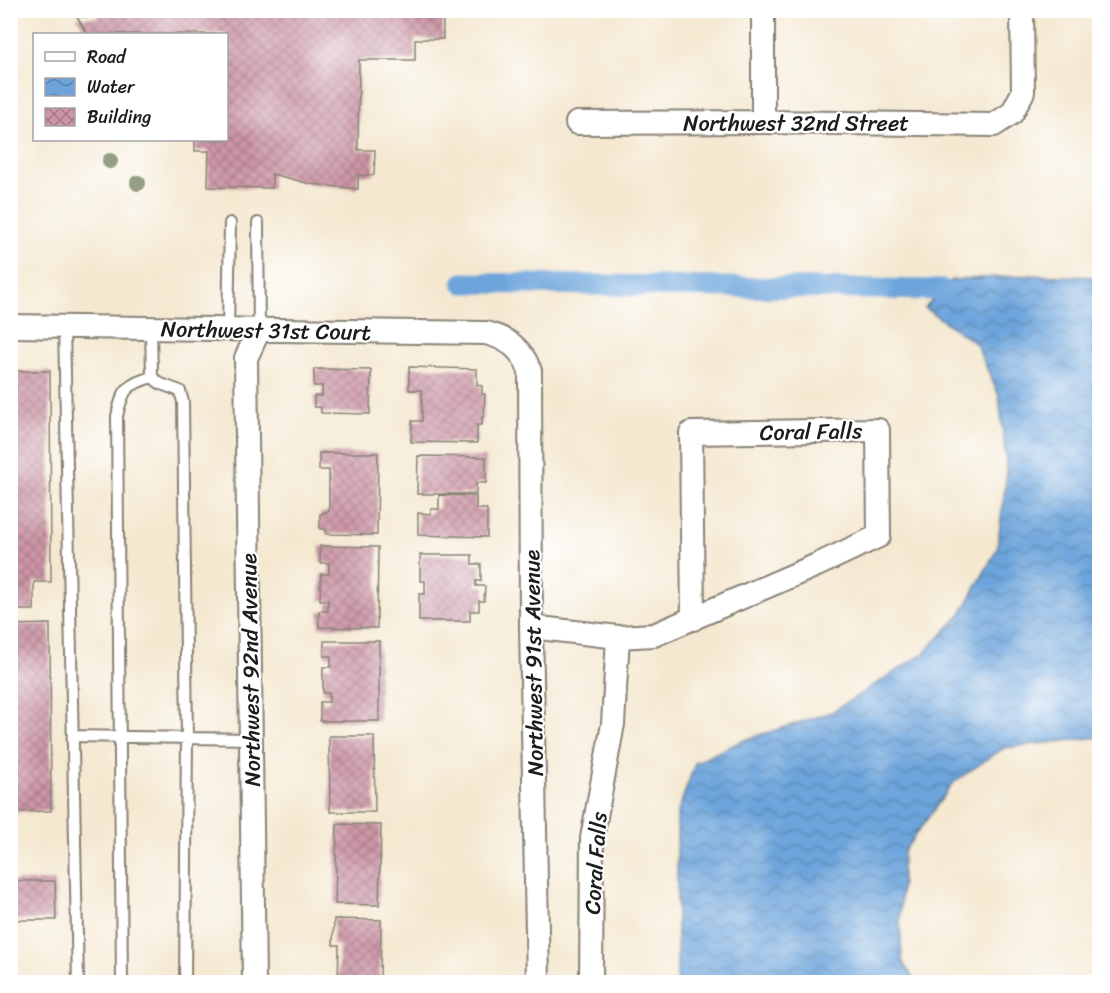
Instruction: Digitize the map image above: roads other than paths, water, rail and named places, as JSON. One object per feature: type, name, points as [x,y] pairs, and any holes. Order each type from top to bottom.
[{"type":"street","points":[[763,10],[763,122]]},
{"type":"street","name":"Northwest 32nd Street","points":[[577,123],[994,124],[1012,113],[1023,92],[1022,10]]},
{"type":"street","name":"Northwest 31st Court","points":[[10,326],[486,333],[503,337],[517,348]]},
{"type":"street","points":[[228,330],[246,358]]},
{"type":"street","name":"Northwest 92nd Avenue","points":[[254,982],[246,358],[259,330]]},
{"type":"street","name":"Northwest 91st Avenue","points":[[517,348],[525,358],[530,371],[531,627],[538,982]]},
{"type":"street","name":"Coral Falls","points":[[531,627],[618,637],[654,635],[693,619],[817,565],[879,536],[878,430],[692,433],[693,619]]},
{"type":"street","name":"Coral Falls","points":[[591,982],[592,838],[613,724],[618,637]]},
{"type":"lane","points":[[228,330],[230,222]]},
{"type":"lane","points":[[258,223],[259,330]]},
{"type":"lane","points":[[64,327],[78,982]]},
{"type":"lane","points":[[151,328],[152,376],[161,384],[180,391],[183,402],[187,738],[185,982]]},
{"type":"lane","points":[[122,982],[117,416],[121,395],[131,384],[152,376]]},
{"type":"lane","points":[[73,736],[250,739]]},
{"type":"water","points":[[1029,275],[1099,277],[1099,737],[1004,748],[954,782],[903,852],[900,917],[902,961],[916,982],[677,982],[677,815],[695,763],[741,741],[832,712],[923,654],[961,614],[997,549],[1007,472],[999,396],[976,344],[925,308],[952,280]]},
{"type":"waterway","points":[[463,283],[943,290]]}]
